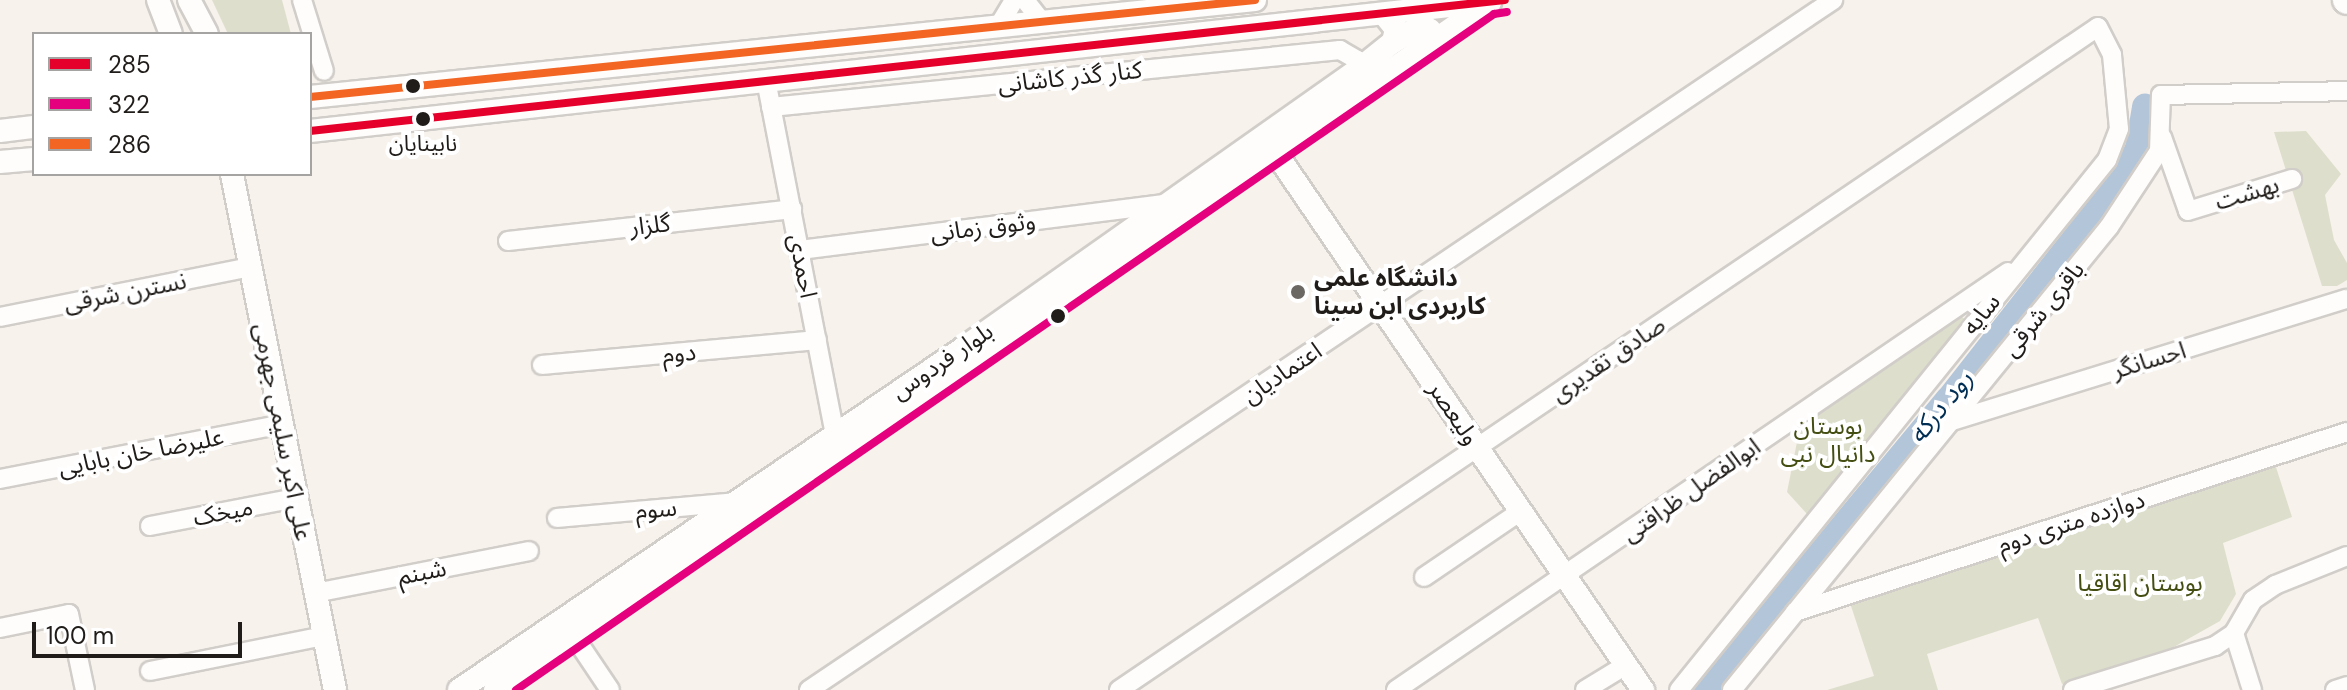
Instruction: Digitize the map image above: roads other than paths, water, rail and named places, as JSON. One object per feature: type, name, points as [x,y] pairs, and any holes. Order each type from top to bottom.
[{"type":"main road","points":[[158,0],[170,32]]},
{"type":"main road","points":[[189,0],[204,32]]},
{"type":"main road","points":[[312,98],[1255,0]]},
{"type":"main road","points":[[312,131],[1498,1]]},
{"type":"main road","name":"بلوار فردوس","points":[[495,690],[569,629],[1173,212],[1271,145],[1498,1]]},
{"type":"main road","points":[[1384,14],[1396,29],[1393,42]]},
{"type":"main road","name":"بلوار فردوس","points":[[1271,145],[1393,42],[1422,25],[1430,30],[1430,45]]},
{"type":"main road","points":[[0,131],[32,127]]},
{"type":"main road","name":"ولیعصر","points":[[1271,145],[1643,690]]},
{"type":"main road","points":[[0,162],[32,159]]},
{"type":"main road","name":"علی اکبر سلیمی جهرمی","points":[[234,184],[335,690]]},
{"type":"main road","name":"بلوار فردوس","points":[[459,690],[569,629]]},
{"type":"street","points":[[302,0],[312,32]]},
{"type":"street","points":[[998,27],[1014,0]]},
{"type":"street","points":[[1025,0],[1042,22]]},
{"type":"street","name":"اعتمادیان","points":[[809,690],[1833,0]]},
{"type":"street","name":"سایه","points":[[1679,690],[2107,160],[2119,129],[2112,55],[2098,27]]},
{"type":"street","name":"صادق تقدیری","points":[[1119,690],[2098,27]]},
{"type":"street","points":[[312,32],[324,71]]},
{"type":"street","name":"کنار گذر کاشانی","points":[[771,107],[1340,50],[1357,60],[1359,69]]},
{"type":"street","name":"احمدی","points":[[766,80],[840,442]]},
{"type":"street","name":"باقری شرقی","points":[[1732,690],[2109,227],[2159,151],[2161,95],[2347,91]]},
{"type":"street","name":"بهشت","points":[[2161,135],[2188,211],[2292,179]]},
{"type":"street","name":"گلزار","points":[[508,241],[792,209]]},
{"type":"street","name":"وثوق زمانی","points":[[800,250],[1173,212]]},
{"type":"street","name":"ابوالفضل ظرافتی","points":[[1396,690],[2024,261]]},
{"type":"street","name":"نسترن شرقی","points":[[0,317],[251,267]]},
{"type":"street","name":"احسانگر","points":[[1951,421],[2347,299]]},
{"type":"street","name":"دوم","points":[[542,365],[817,340]]},
{"type":"street","name":"علیرضا خان بابایی","points":[[0,479],[282,424]]},
{"type":"street","name":"دوازده متری دوم","points":[[1795,612],[2347,432]]},
{"type":"street","name":"میخک","points":[[150,526],[296,498]]},
{"type":"street","name":"سوم","points":[[557,518],[742,509]]},
{"type":"street","points":[[1424,577],[1521,511]]},
{"type":"street","name":"شبنم","points":[[315,593],[529,551]]},
{"type":"street","points":[[2073,690],[2215,646],[2234,633],[2253,600],[2264,592],[2347,556]]},
{"type":"street","points":[[0,628],[69,614],[85,690]]},
{"type":"street","points":[[569,629],[610,690]]},
{"type":"street","points":[[2234,633],[2252,690]]},
{"type":"street","points":[[150,671],[324,636]]},
{"type":"street","points":[[1585,690],[1626,665]]},
{"type":"street","points":[[2335,690],[2347,686]]},
{"type":"waterway","name":"رود درکه","points":[[1707,690],[1949,399],[2115,187],[2138,149],[2145,107]]},
{"type":"place","name":"نابینایان","points":[[423,119]]},
{"type":"place","name":"دانشگاه علمی کاربردی ابن سینا","points":[[1298,292]]},
{"type":"park label","name":"بوستان دانیال نبی","points":[[1828,440]]},
{"type":"park label","name":"بوستان اقاقیا","points":[[2140,583]]}]
